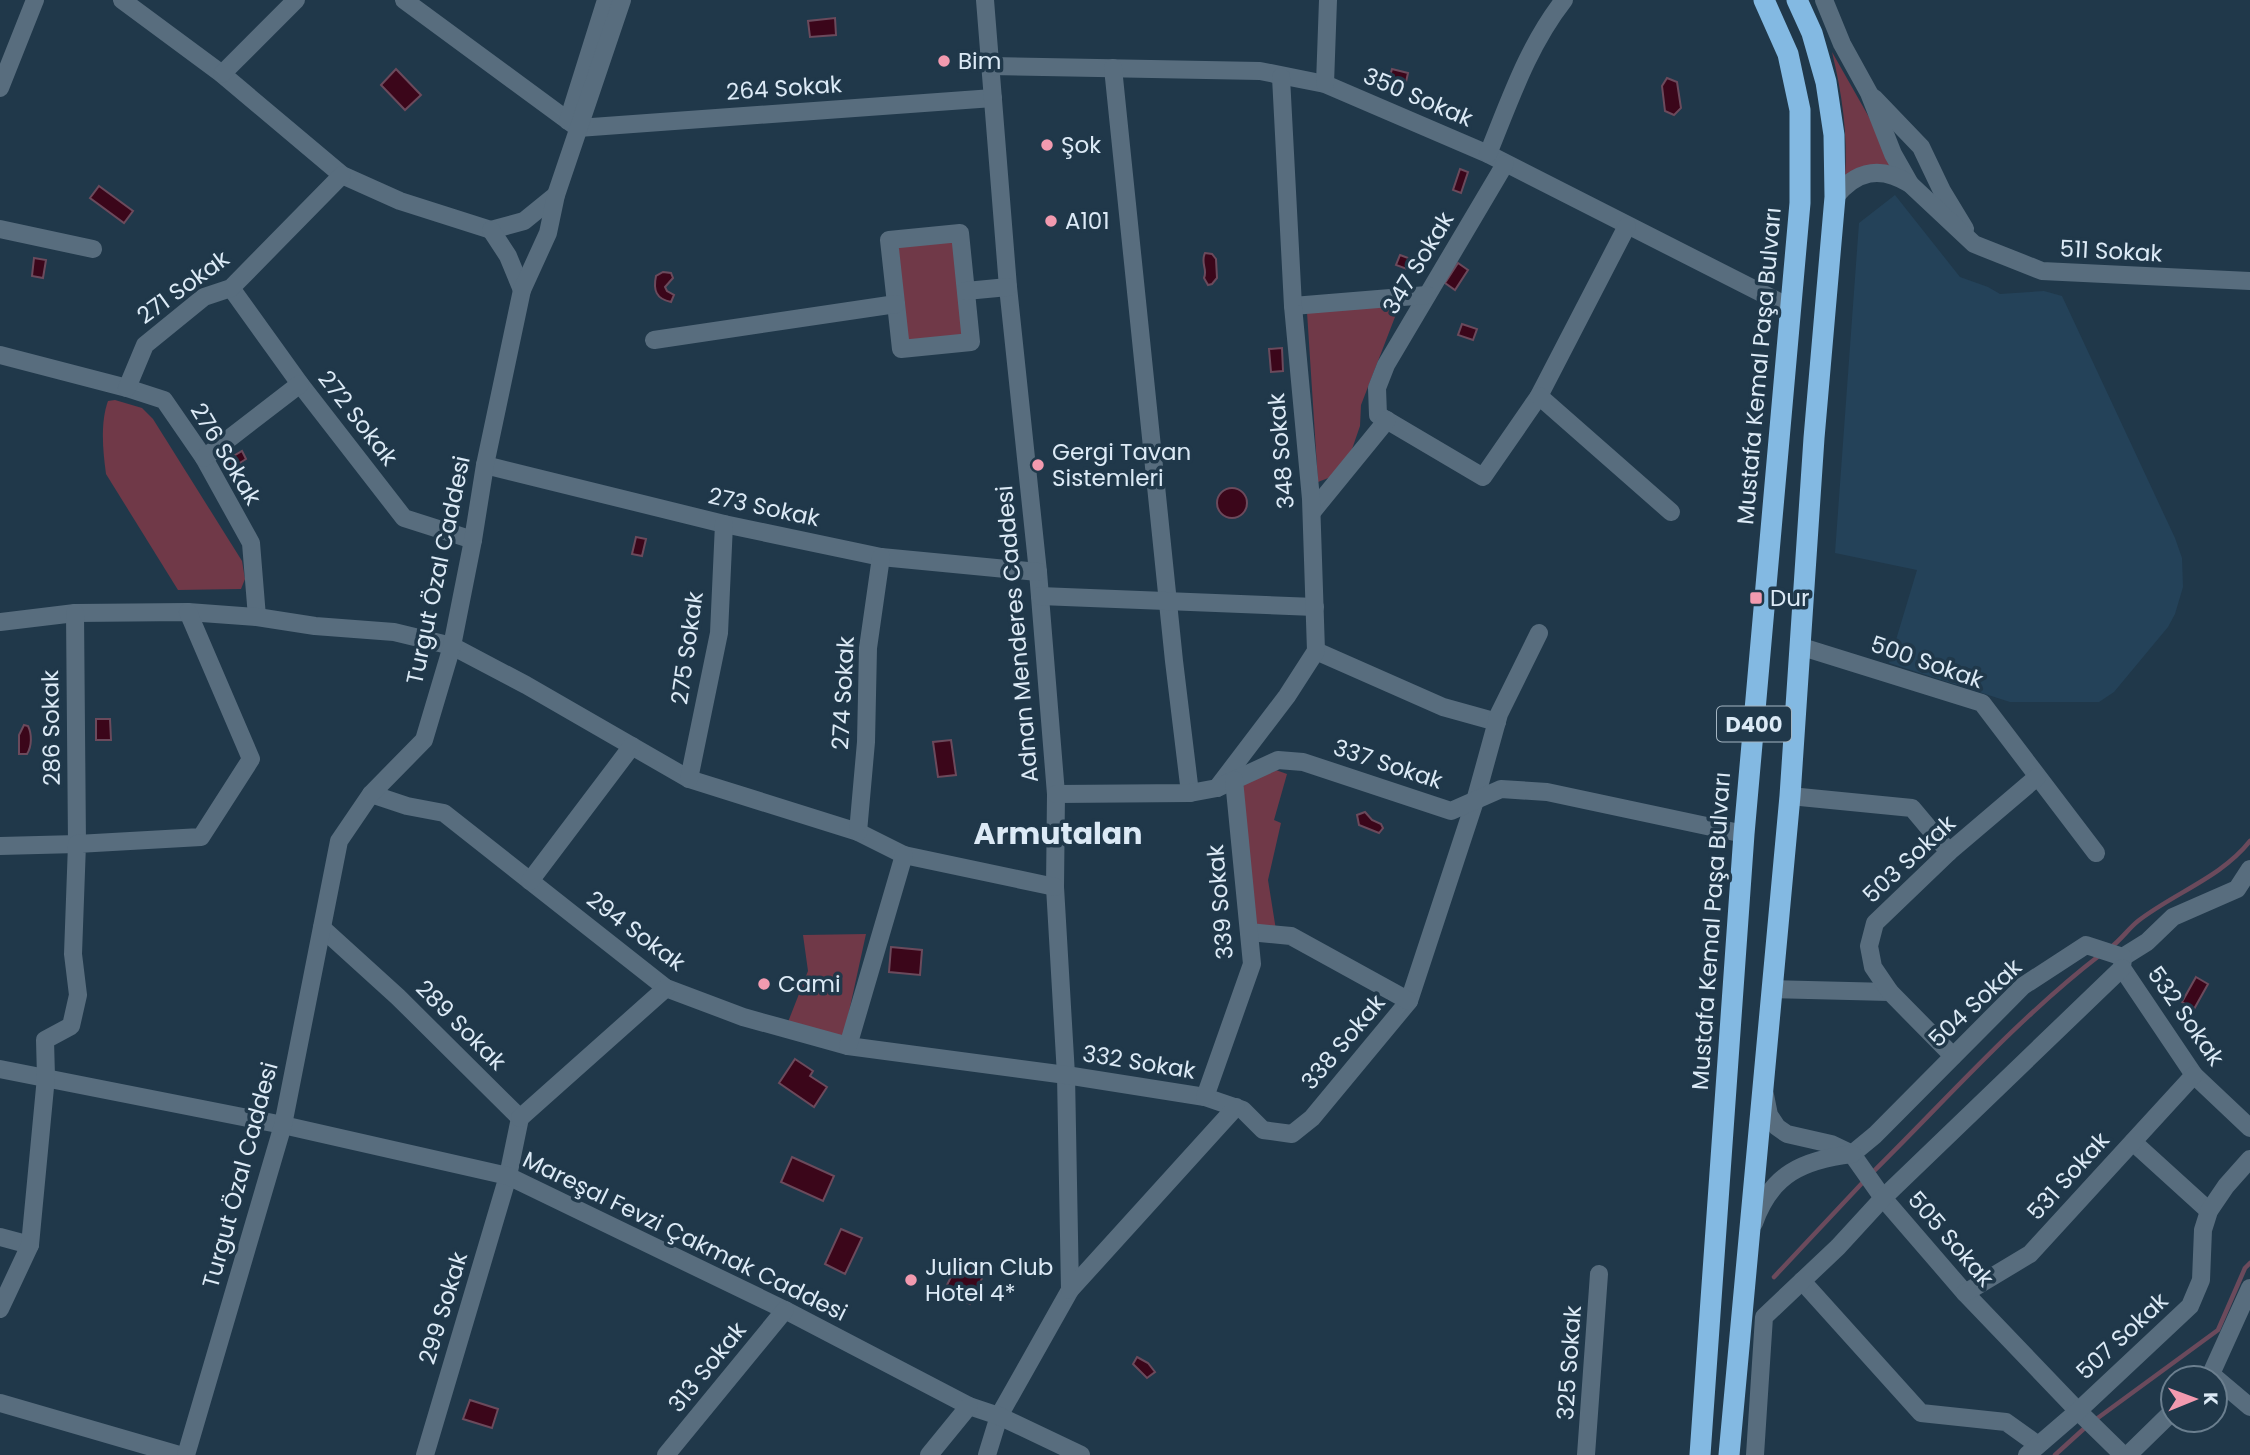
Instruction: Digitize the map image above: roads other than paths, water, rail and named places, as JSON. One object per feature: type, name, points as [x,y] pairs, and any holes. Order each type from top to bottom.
[{"type":"highway","name":"Mustafa Kemal Paşa Bulvarı","points":[[1700,1455],[1744,834],[1800,203],[1800,110],[1788,54],[1764,0]]},
{"type":"highway","name":"D400","points":[[1729,1455],[1790,796],[1799,646],[1835,197],[1834,135],[1826,82],[1812,33],[1797,0]]},
{"type":"highway","points":[[1695,1455],[1705,1383]]},
{"type":"street","points":[[2,80],[35,0]]},
{"type":"street","points":[[122,0],[222,74],[342,175],[400,201],[491,230],[524,221],[556,195]]},
{"type":"street","points":[[222,74],[296,0]]},
{"type":"street","points":[[404,0],[574,124],[606,0]]},
{"type":"street","name":"Turgut Özal Caddesi","points":[[186,1455],[283,1125],[339,841],[371,794],[424,740],[452,646],[485,466],[522,290],[548,233],[574,124],[622,0]]},
{"type":"street","name":"Adnan Menderes Caddesi","points":[[985,0],[1008,287],[1038,572],[1056,793],[1055,887],[1066,1075],[1070,1290]]},
{"type":"street","points":[[1325,84],[1328,0]]},
{"type":"street","points":[[1488,154],[1530,52],[1549,19],[1564,0]]},
{"type":"street","name":"511 Sokak","points":[[1824,0],[1842,44],[1869,93],[1893,154],[1910,184]]},
{"type":"street","name":"350 Sokak","points":[[990,66],[1260,71],[1325,84],[1488,154],[1791,308]]},
{"type":"street","points":[[1113,68],[1190,793]]},
{"type":"street","name":"348 Sokak","points":[[1281,76],[1293,306],[1312,512],[1316,651]]},
{"type":"street","name":"511 Sokak","points":[[1869,93],[1921,147],[1942,191],[1974,244]]},
{"type":"street","name":"264 Sokak","points":[[574,124],[993,98]]},
{"type":"street","name":"347 Sokak","points":[[1387,420],[1378,415],[1377,388],[1386,365],[1505,164]]},
{"type":"street","name":"511 Sokak","points":[[1835,197],[1847,183],[1862,175],[1875,172],[1900,177],[1974,244],[2042,271],[2163,279],[2250,281]]},
{"type":"street","name":"271 Sokak","points":[[127,388],[145,345],[204,297],[231,288],[342,175]]},
{"type":"street","points":[[1312,512],[1387,420],[1483,477],[1538,396],[1627,226]]},
{"type":"street","points":[[0,229],[93,249]]},
{"type":"street","points":[[491,230],[508,256],[522,290]]},
{"type":"street","points":[[960,233],[966,291],[971,342],[901,349],[889,240],[960,233]]},
{"type":"street","points":[[966,291],[1008,287]]},
{"type":"street","name":"272 Sokak","points":[[231,288],[300,384],[404,518],[473,540]]},
{"type":"street","points":[[1293,306],[1427,295]]},
{"type":"street","points":[[654,340],[896,304]]},
{"type":"street","name":"276 Sokak","points":[[0,355],[164,400],[204,458],[251,543],[257,617]]},
{"type":"street","points":[[204,458],[300,384]]},
{"type":"street","points":[[1538,396],[1671,512]]},
{"type":"street","name":"273 Sokak","points":[[485,466],[724,524],[881,557],[1038,572]]},
{"type":"street","name":"275 Sokak","points":[[689,779],[719,633],[724,524]]},
{"type":"street","name":"274 Sokak","points":[[858,832],[866,742],[868,648],[881,557]]},
{"type":"street","points":[[1040,596],[1315,607]]},
{"type":"street","points":[[0,846],[201,837],[251,759],[188,612]]},
{"type":"street","points":[[0,622],[75,613],[188,612],[394,632],[452,646],[526,685],[689,779],[858,832],[904,855],[1055,887]]},
{"type":"street","name":"286 Sokak","points":[[46,1077],[45,1040],[71,1026],[78,995],[73,954],[77,844],[75,613]]},
{"type":"street","name":"338 Sokak","points":[[1205,1097],[1243,1110],[1263,1130],[1292,1133],[1312,1118],[1409,1001],[1475,802],[1497,722],[1539,633]]},
{"type":"street","name":"500 Sokak","points":[[1799,646],[1982,703],[2096,853]]},
{"type":"street","points":[[1217,788],[1287,696],[1316,651],[1443,707],[1497,722]]},
{"type":"street","points":[[530,880],[632,746]]},
{"type":"street","name":"337 Sokak","points":[[1056,793],[1190,793],[1217,788],[1278,760],[1298,762],[1451,811],[1501,789],[1548,792],[1744,834]]},
{"type":"street","name":"503 Sokak","points":[[1953,1056],[1890,992],[1873,967],[1869,946],[1875,923],[1949,852],[2038,777]]},
{"type":"street","name":"339 Sokak","points":[[1205,1097],[1252,964],[1234,780]]},
{"type":"street","name":"294 Sokak","points":[[371,794],[407,806],[444,813],[666,988],[743,1017],[848,1046],[1066,1075]]},
{"type":"street","points":[[1790,796],[1912,808],[1949,852]]},
{"type":"street","points":[[848,1046],[904,855]]},
{"type":"street","points":[[1755,1455],[1764,1317],[2123,962],[2173,917],[2244,893],[2250,869]]},
{"type":"street","name":"289 Sokak","points":[[322,928],[398,997],[520,1118]]},
{"type":"street","points":[[1249,932],[1291,936],[1409,1001]]},
{"type":"street","name":"504 Sokak","points":[[1852,1154],[1875,1135],[2023,986],[2086,945],[2123,962]]},
{"type":"street","name":"532 Sokak","points":[[2123,962],[2194,1075],[2250,1128]]},
{"type":"street","points":[[508,1176],[520,1118],[666,988]]},
{"type":"street","points":[[1773,989],[1890,992]]},
{"type":"street","name":"Mareşal Fevzi Çakmak Caddesi","points":[[0,1069],[283,1125],[508,1176],[785,1310],[969,1406],[999,1416],[1081,1455]]},
{"type":"street","name":"332 Sokak","points":[[1066,1075],[1205,1097]]},
{"type":"street","name":"531 Sokak","points":[[1965,1293],[2030,1254],[2194,1075]]},
{"type":"street","points":[[0,1308],[30,1245],[46,1077]]},
{"type":"street","points":[[1763,1090],[1769,1115],[1787,1135],[1831,1143],[1852,1154]]},
{"type":"street","points":[[987,1455],[999,1416],[1070,1290],[1236,1107]]},
{"type":"street","points":[[2133,1142],[2209,1211]]},
{"type":"street","points":[[1749,1240],[1760,1205],[1780,1178],[1793,1170],[1828,1157],[1852,1154]]},
{"type":"street","name":"505 Sokak","points":[[1852,1154],[1883,1198],[1965,1293],[2078,1411],[2126,1455]]},
{"type":"street","name":"507 Sokak","points":[[2032,1450],[2078,1411],[2190,1306],[2202,1280],[2203,1230],[2209,1211],[2226,1186],[2250,1159]]},
{"type":"street","name":"299 Sokak","points":[[425,1455],[508,1176]]},
{"type":"street","points":[[0,1237],[30,1245]]},
{"type":"street","name":"325 Sokak","points":[[1586,1455],[1600,1274]]},
{"type":"street","points":[[1802,1282],[1922,1413],[2006,1422],[2032,1450]]},
{"type":"street","points":[[2215,1364],[2250,1288]]},
{"type":"street","name":"313 Sokak","points":[[666,1455],[785,1310]]},
{"type":"street","points":[[2229,1391],[2250,1407]]},
{"type":"street","points":[[0,1403],[179,1455]]},
{"type":"street","points":[[929,1455],[969,1406]]},
{"type":"street","points":[[2126,1455],[2159,1424]]},
{"type":"waterway","points":[[2110,948],[2138,921],[2226,865],[2250,841]]},
{"type":"waterway","points":[[1871,1174],[2011,1033],[2100,955]]},
{"type":"waterway","points":[[1774,1277],[1865,1180]]},
{"type":"waterway","points":[[2095,1420],[2218,1330],[2245,1268],[2250,1263]]},
{"type":"waterway","points":[[2055,1455],[2088,1425]]},
{"type":"place","name":"Bim","points":[[944,61]]},
{"type":"place","name":"Şok","points":[[1047,145]]},
{"type":"place","name":"A101","points":[[1051,221]]},
{"type":"place","name":"Gergi Tavan Sistemleri","points":[[1038,465]]},
{"type":"place","name":"Dur","points":[[1756,598]]},
{"type":"place","name":"Cami","points":[[764,984]]},
{"type":"place","name":"Julian Club Hotel 4*","points":[[911,1280]]},
{"type":"district","name":"Armutalan","points":[[1058,833]]}]
